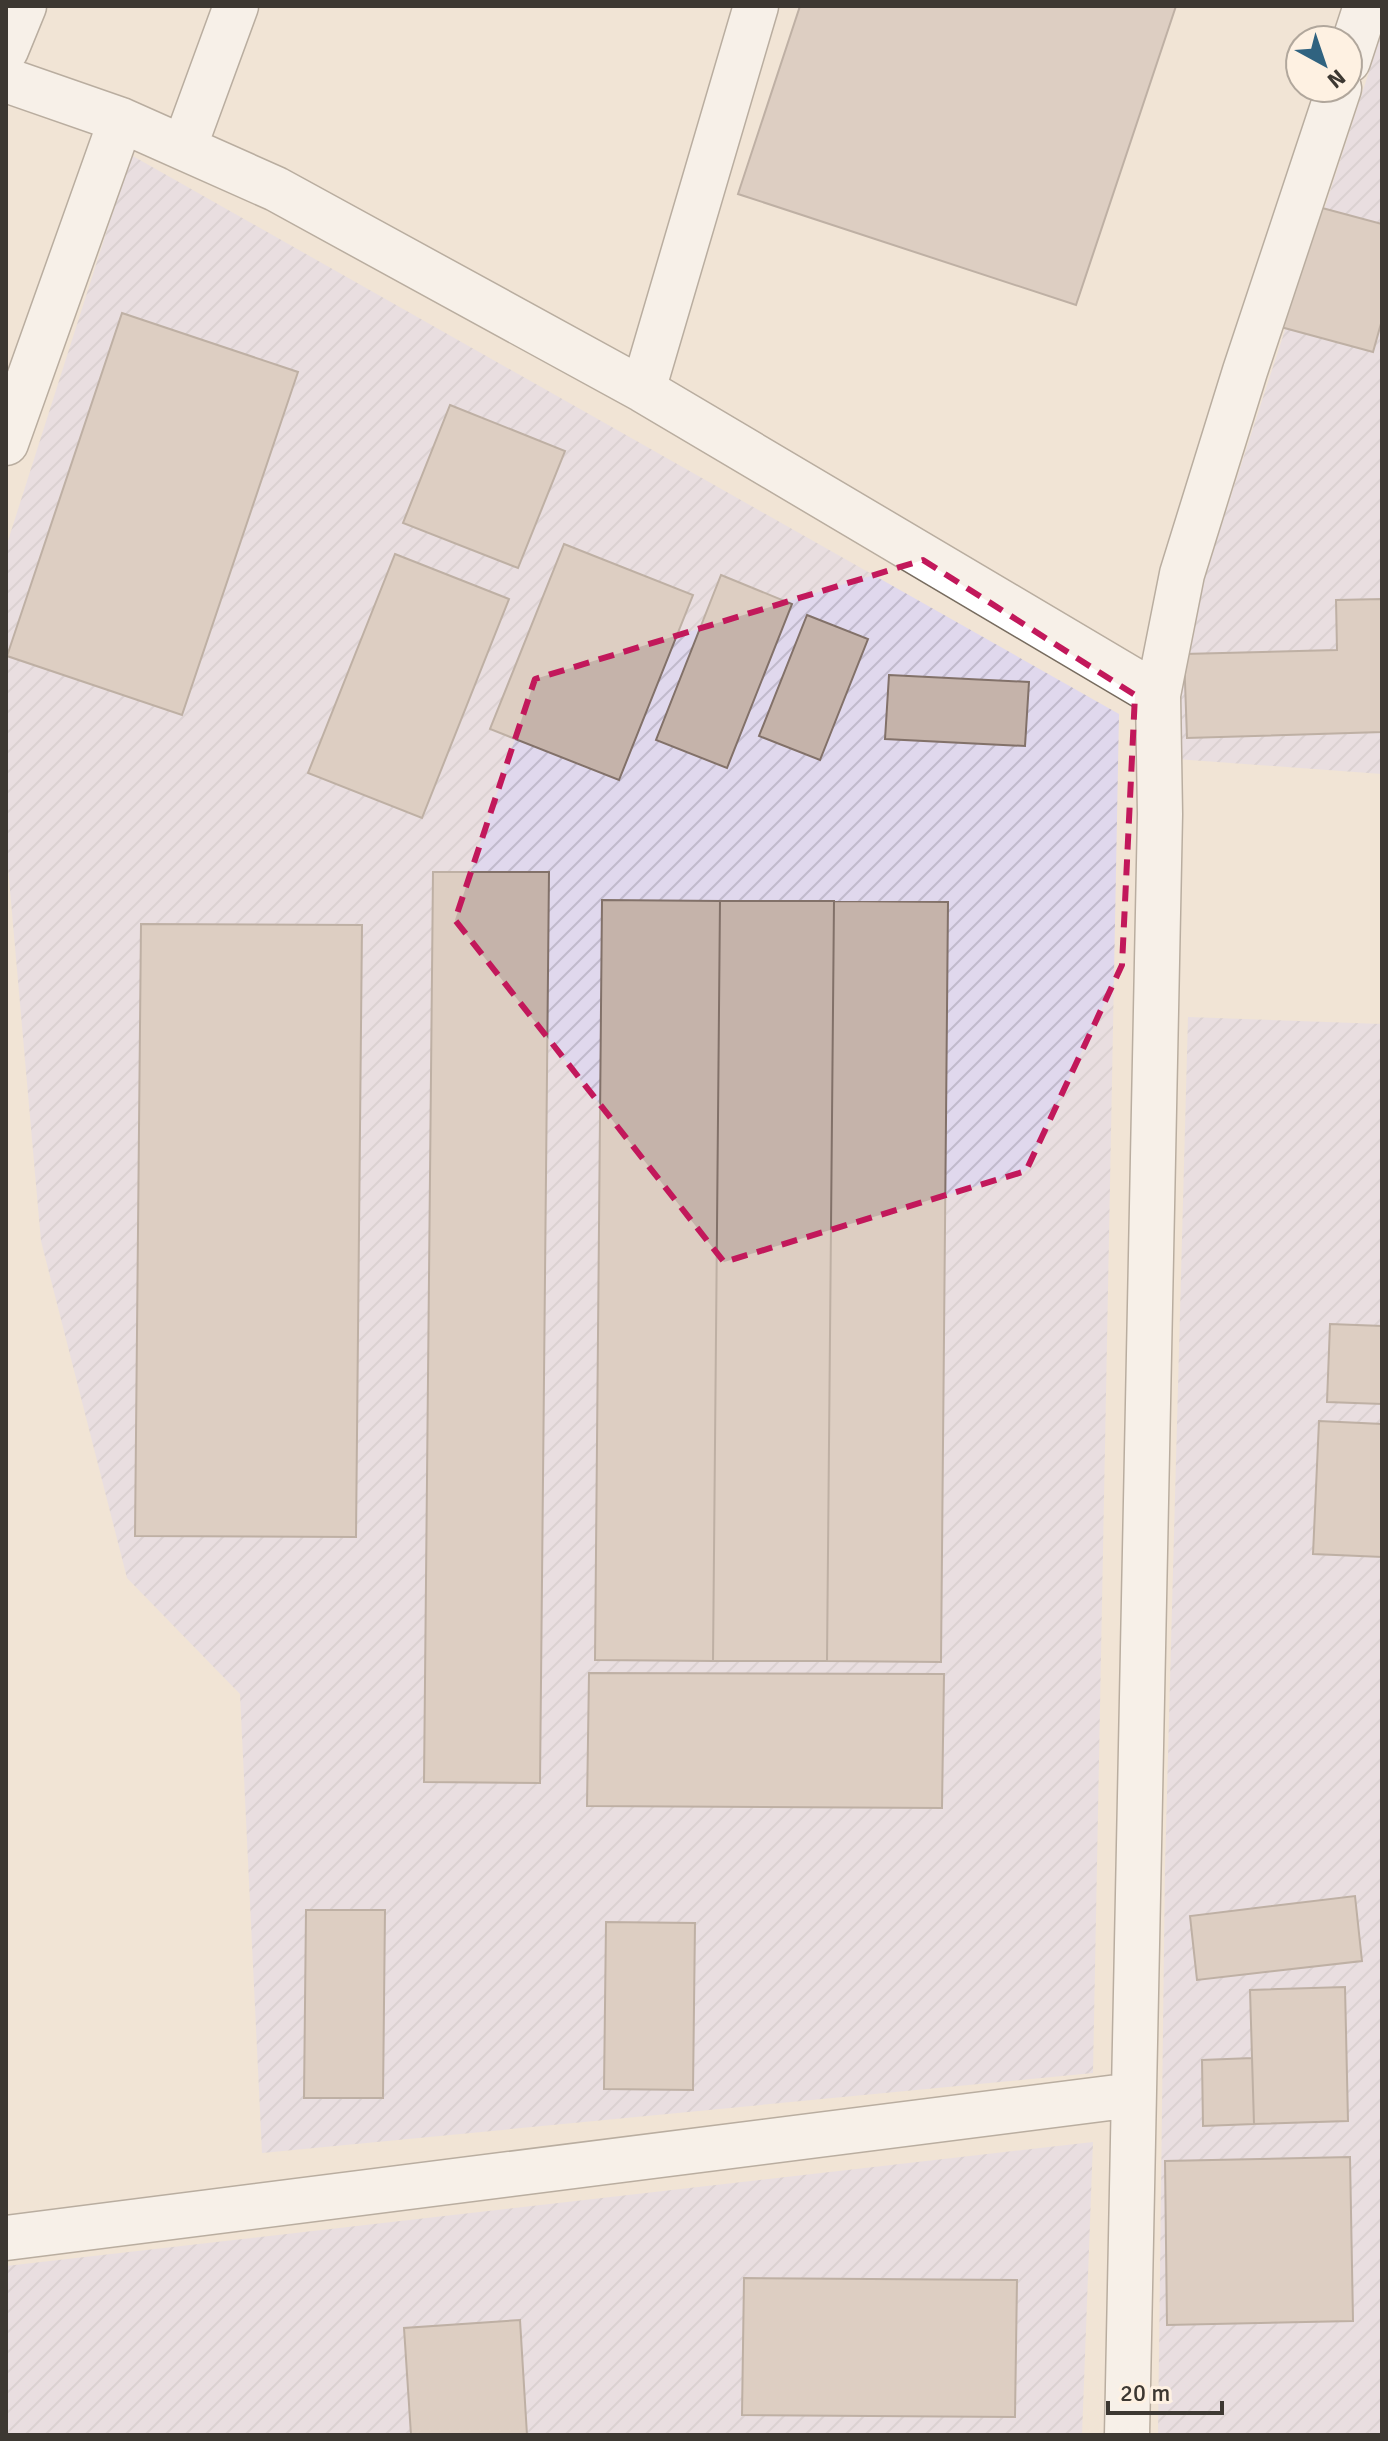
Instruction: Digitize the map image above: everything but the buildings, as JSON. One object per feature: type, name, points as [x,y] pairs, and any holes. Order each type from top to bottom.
[{"type":"street","points":[[6,50],[24,6]]},
{"type":"street","points":[[184,148],[236,6]]},
{"type":"street","points":[[643,390],[756,6]]},
{"type":"street","points":[[6,80],[121,120],[276,189],[643,390],[1158,695]]},
{"type":"street","points":[[1127,2435],[1160,814],[1158,695],[1182,574],[1334,104]]},
{"type":"street","points":[[6,443],[121,120]]},
{"type":"street","points":[[6,2238],[1133,2095]]},
{"type":"highlighted area","points":[[923,560],[1135,695],[1122,965],[1026,1171],[724,1262],[455,920],[535,679]]},
{"type":"shaded area","points":[[1382,32],[1382,774],[1176,759],[1186,634],[1359,104],[1364,104],[1364,87]]},
{"type":"shaded area","points":[[131,155],[1119,714],[1093,2073],[262,2153],[240,1694],[127,1578],[41,1241],[6,845],[6,547]]},
{"type":"shaded area","points":[[1188,1017],[1382,1024],[1382,2435],[1158,2435],[1165,1867]]},
{"type":"shaded area","points":[[1093,2142],[1082,2435],[6,2435],[6,2266]]}]
